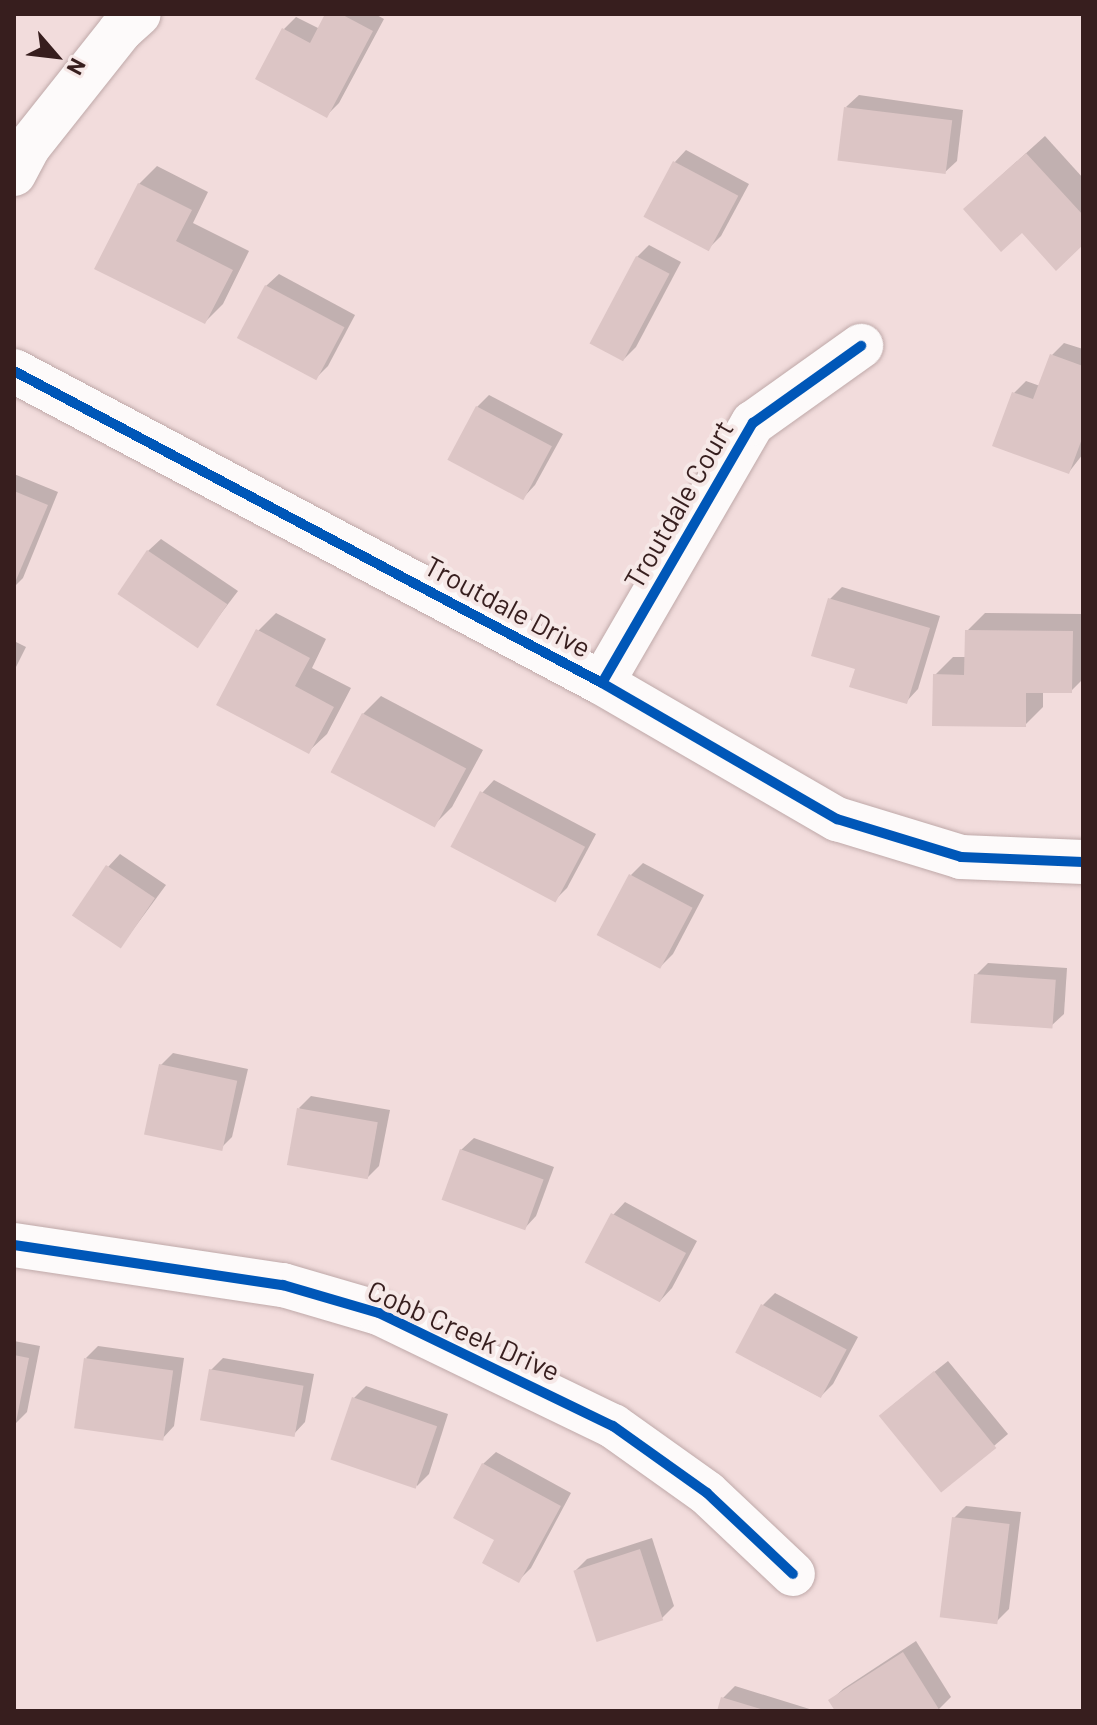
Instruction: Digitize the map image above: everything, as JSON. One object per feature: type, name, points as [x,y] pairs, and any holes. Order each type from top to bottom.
[{"type":"street","points":[[14,174],[29,146],[120,31],[139,14]]},
{"type":"street","name":"Troutdale Court","points":[[602,683],[753,423],[861,346]]},
{"type":"street","name":"Troutdale Drive","points":[[14,371],[602,683],[837,819],[961,857],[1083,862]]},
{"type":"street","name":"Cobb Creek Drive","points":[[14,1245],[283,1285],[379,1313],[613,1426],[707,1493],[793,1574]]},
{"type":"building","points":[[325,14],[341,14],[373,31],[327,118],[255,79],[282,28],[310,43]]},
{"type":"building","points":[[844,107],[952,120],[946,174],[837,161]]},
{"type":"building","points":[[1026,153],[1083,215],[1083,245],[1056,271],[1022,233],[1001,252],[963,209]]},
{"type":"building","points":[[673,161],[738,196],[709,251],[643,217]]},
{"type":"building","points":[[138,183],[192,210],[176,241],[233,270],[205,324],[94,269]]},
{"type":"building","points":[[636,256],[670,274],[623,361],[590,343]]},
{"type":"building","points":[[265,285],[344,327],[316,380],[237,338]]},
{"type":"building","points":[[1050,354],[1083,366],[1083,436],[1069,474],[992,446],[1012,392],[1033,399]]},
{"type":"building","points":[[476,406],[552,446],[523,500],[447,460]]},
{"type":"building","points":[[14,491],[48,505],[14,585]]},
{"type":"building","points":[[147,550],[227,604],[198,648],[117,594]]},
{"type":"building","points":[[828,598],[930,628],[907,704],[849,687],[855,669],[811,656]]},
{"type":"building","points":[[256,629],[310,658],[295,686],[334,707],[309,754],[216,705]]},
{"type":"building","points":[[965,630],[1073,631],[1072,693],[1026,693],[1026,727],[932,726],[933,674],[964,675]]},
{"type":"building","points":[[362,713],[466,768],[435,828],[331,772]]},
{"type":"building","points":[[480,791],[585,847],[555,902],[450,847]]},
{"type":"building","points":[[106,865],[155,898],[121,949],[72,916]]},
{"type":"building","points":[[629,874],[693,908],[660,969],[597,935]]},
{"type":"building","points":[[974,974],[1056,980],[1052,1029],[971,1023]]},
{"type":"building","points":[[159,1064],[237,1081],[222,1151],[144,1134]]},
{"type":"building","points":[[297,1108],[378,1122],[368,1179],[287,1165]]},
{"type":"building","points":[[460,1149],[544,1179],[525,1230],[442,1200]]},
{"type":"building","points":[[611,1213],[686,1253],[660,1302],[585,1262]]},
{"type":"building","points":[[761,1304],[847,1350],[821,1398],[735,1353]]},
{"type":"building","points":[[14,1355],[29,1358],[15,1427],[14,1426]]},
{"type":"building","points":[[84,1358],[173,1371],[163,1441],[74,1428]]},
{"type":"building","points":[[209,1369],[304,1386],[295,1437],[200,1420]]},
{"type":"building","points":[[934,1371],[996,1448],[941,1493],[879,1416]]},
{"type":"building","points":[[352,1397],[437,1426],[416,1489],[331,1459]]},
{"type":"building","points":[[482,1463],[561,1506],[519,1583],[482,1563],[494,1540],[453,1518]]},
{"type":"building","points":[[952,1517],[1010,1524],[997,1624],[940,1617]]},
{"type":"building","points":[[640,1549],[663,1620],[597,1642],[573,1571]]},
{"type":"building","points":[[903,1652],[940,1711],[835,1711],[828,1700]]},
{"type":"building","points":[[721,1697],[764,1710],[764,1711],[717,1711]]},
{"type":"cycle path","points":[[602,683],[753,423],[861,346]]},
{"type":"cycle path","points":[[14,371],[602,683],[837,819],[961,857],[1083,862]]},
{"type":"cycle path","points":[[14,1245],[283,1285],[379,1313],[613,1426],[707,1493],[793,1574]]}]
